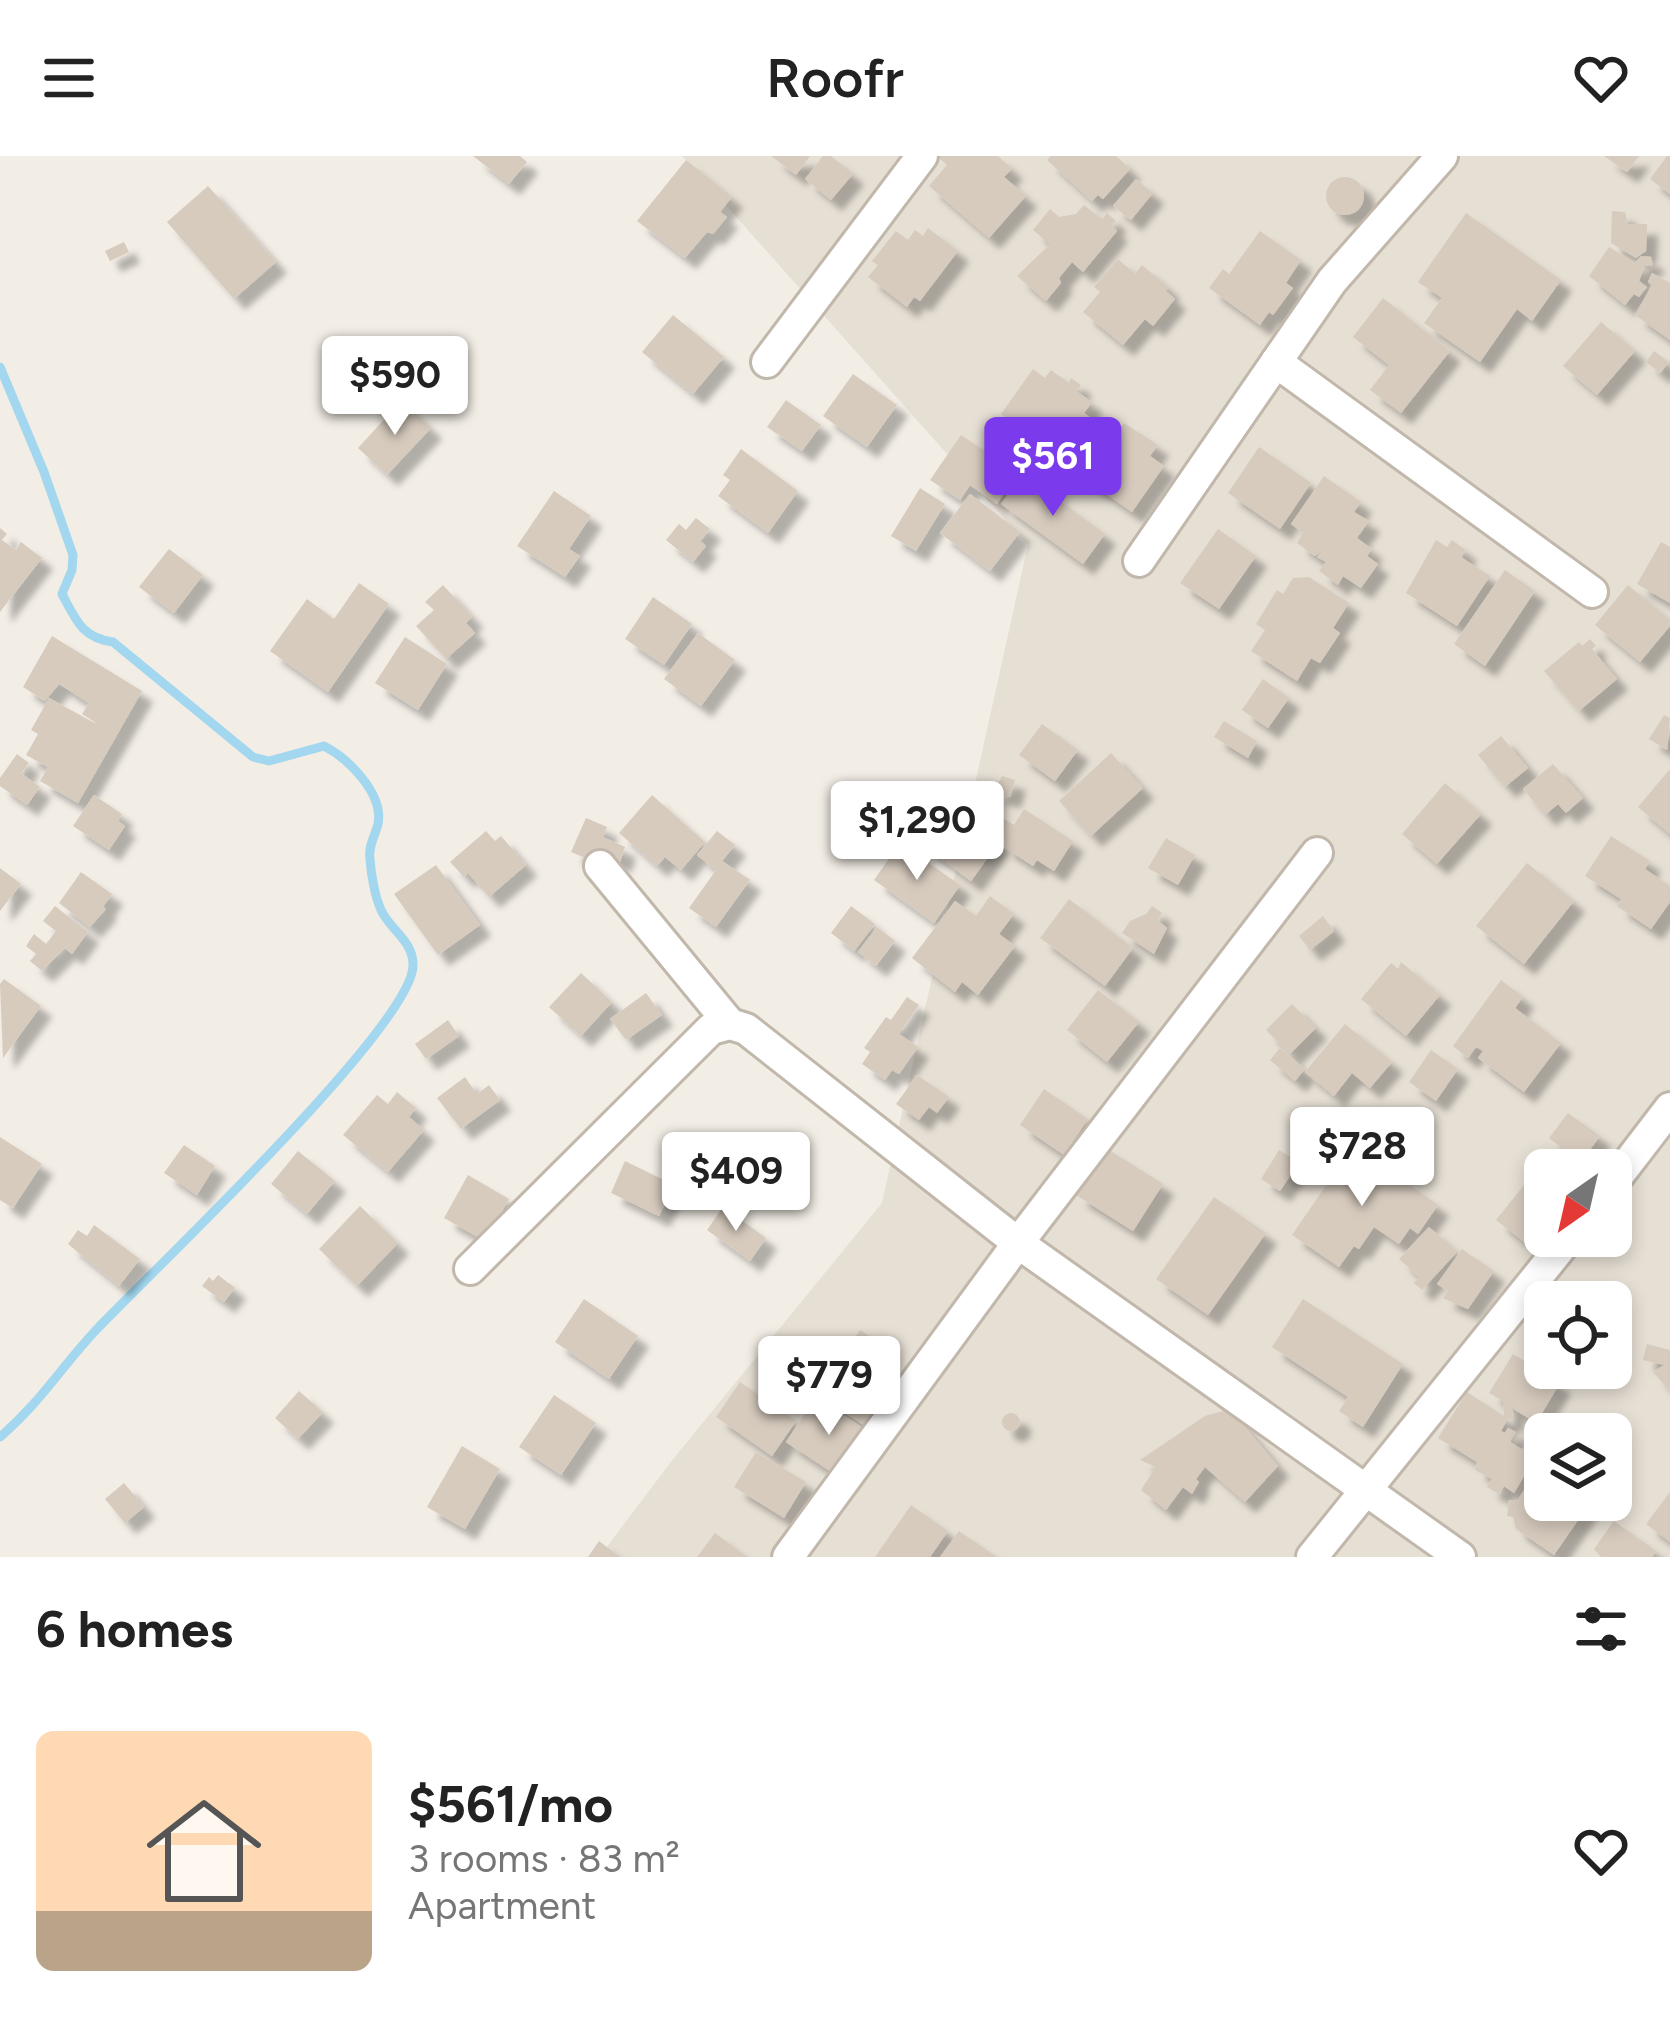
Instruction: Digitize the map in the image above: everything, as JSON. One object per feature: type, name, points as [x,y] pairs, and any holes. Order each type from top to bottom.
[{"type":"street","points":[[767,362],[922,156]]},
{"type":"street","points":[[1139,561],[1332,281],[1442,156]]},
{"type":"street","points":[[1276,362],[1592,592]]},
{"type":"street","points":[[788,1557],[1018,1243],[1317,853]]},
{"type":"street","points":[[600,866],[730,1024]]},
{"type":"street","points":[[470,1269],[711,1029],[730,1024],[746,1029],[1018,1243],[1460,1557]]},
{"type":"street","points":[[1632,1158],[1670,1108]]},
{"type":"street","points":[[1312,1557],[1553,1257]]},
{"type":"shaded area","points":[[682,156],[1670,156],[1670,1557],[599,1557],[882,1203],[1028,545]]},
{"type":"building","points":[[473,156],[520,156],[527,162],[509,184]]},
{"type":"building","points":[[771,156],[810,156],[796,175]]},
{"type":"building","points":[[823,156],[831,156],[853,174],[831,200],[805,179]]},
{"type":"building","points":[[937,156],[998,156],[1012,169],[1004,177],[1026,196],[989,238],[929,186],[947,165]]},
{"type":"building","points":[[1051,156],[1116,156],[1130,169],[1103,199],[1098,195],[1092,201],[1047,160]]},
{"type":"building","points":[[1604,156],[1639,156],[1627,172]]},
{"type":"building","points":[[1670,156],[1670,194],[1650,179]]},
{"type":"building","points":[[686,160],[732,197],[720,212],[727,217],[685,258],[637,221]]},
{"type":"building","points":[[1345,177],[1359,182],[1364,196],[1359,210],[1345,215],[1331,210],[1326,196],[1331,182]]},
{"type":"building","points":[[1136,179],[1153,193],[1131,220],[1113,206]]},
{"type":"building","points":[[208,186],[276,262],[234,299],[167,222]]},
{"type":"building","points":[[1084,205],[1102,219],[1107,213],[1116,221],[1111,226],[1117,231],[1083,272],[1072,262],[1046,301],[1017,276],[1050,244],[1033,230],[1050,209],[1059,217],[1076,214]]},
{"type":"building","points":[[1612,211],[1625,212],[1628,224],[1647,224],[1646,251],[1636,258],[1611,243]]},
{"type":"building","points":[[1466,213],[1561,280],[1532,321],[1517,309],[1480,362],[1424,323],[1442,298],[1418,282]]},
{"type":"building","points":[[928,228],[958,251],[920,301],[914,297],[907,307],[868,277],[878,265],[872,261],[896,231],[908,240],[915,230],[923,236]]},
{"type":"building","points":[[1260,231],[1301,260],[1286,283],[1293,288],[1260,325],[1209,288],[1223,269],[1229,274]]},
{"type":"building","points":[[124,242],[129,252],[110,261],[105,251]]},
{"type":"building","points":[[1609,247],[1635,263],[1641,256],[1651,257],[1653,265],[1645,266],[1639,281],[1647,287],[1625,305],[1589,276]]},
{"type":"building","points":[[1118,259],[1135,274],[1142,265],[1175,299],[1153,326],[1145,319],[1123,345],[1083,312],[1100,292],[1094,287]]},
{"type":"building","points":[[1652,273],[1670,283],[1670,340],[1635,315],[1652,285],[1648,282]]},
{"type":"building","points":[[1383,298],[1450,351],[1401,413],[1370,390],[1389,365],[1353,337]]},
{"type":"building","points":[[673,315],[724,357],[693,394],[642,352]]},
{"type":"building","points":[[1601,322],[1635,351],[1597,395],[1563,366]]},
{"type":"building","points":[[1654,351],[1669,362],[1660,373],[1646,362]]},
{"type":"building","points":[[1033,369],[1045,378],[1051,370],[1069,383],[1071,378],[1081,385],[1076,391],[1092,402],[1084,413],[1095,421],[1070,457],[1056,446],[1051,454],[1001,414]]},
{"type":"building","points":[[853,374],[897,405],[867,447],[823,416]]},
{"type":"building","points":[[402,400],[431,428],[387,475],[358,448]]},
{"type":"building","points":[[786,400],[821,425],[802,451],[767,427]]},
{"type":"building","points":[[1124,423],[1158,445],[1150,456],[1164,466],[1132,512],[1086,480]]},
{"type":"building","points":[[961,435],[1017,473],[997,504],[970,485],[960,500],[930,480]]},
{"type":"building","points":[[1259,447],[1311,483],[1280,529],[1228,493]]},
{"type":"building","points":[[741,449],[798,491],[768,533],[718,496],[730,480],[723,475]]},
{"type":"building","points":[[1023,474],[1105,534],[1083,564],[1001,504]]},
{"type":"building","points":[[1324,476],[1361,502],[1354,512],[1369,521],[1357,538],[1372,549],[1367,556],[1378,564],[1361,588],[1343,576],[1338,585],[1319,571],[1326,562],[1317,557],[1321,552],[1315,556],[1297,543],[1303,533],[1291,524]]},
{"type":"building","points":[[920,488],[945,504],[916,551],[891,536]]},
{"type":"building","points":[[554,491],[591,516],[569,549],[580,556],[565,577],[517,546]]},
{"type":"building","points":[[970,494],[1020,532],[990,571],[940,533]]},
{"type":"building","points":[[696,518],[710,529],[700,541],[706,546],[693,562],[666,540],[679,524],[686,530]]},
{"type":"building","points":[[0,528],[7,534],[2,540],[16,550],[21,542],[42,558],[0,612]]},
{"type":"building","points":[[1218,529],[1256,556],[1219,609],[1180,583]]},
{"type":"building","points":[[1436,540],[1447,547],[1452,540],[1466,550],[1461,557],[1490,576],[1457,626],[1406,593]]},
{"type":"building","points":[[1661,542],[1670,547],[1670,603],[1637,584]]},
{"type":"building","points":[[169,549],[203,575],[174,613],[139,587]]},
{"type":"building","points":[[1505,570],[1535,591],[1485,666],[1454,644]]},
{"type":"building","points":[[1309,577],[1349,603],[1333,628],[1340,633],[1320,663],[1311,658],[1297,681],[1251,651],[1265,630],[1256,624],[1277,590],[1283,594],[1293,578]]},
{"type":"building","points":[[359,583],[389,604],[328,692],[270,651],[307,599],[334,619]]},
{"type":"building","points":[[443,585],[472,617],[466,623],[475,633],[446,659],[416,626],[434,610],[425,602]]},
{"type":"building","points":[[1628,585],[1670,620],[1640,662],[1595,625]]},
{"type":"building","points":[[653,597],[692,624],[664,665],[625,639]]},
{"type":"building","points":[[698,633],[735,660],[701,706],[664,679]]},
{"type":"building","points":[[52,636],[142,691],[78,803],[40,781],[48,767],[26,755],[38,734],[31,730],[49,698],[109,731],[82,714],[89,703],[59,684],[45,701],[23,687]]},
{"type":"building","points":[[405,637],[447,664],[418,710],[375,683]]},
{"type":"building","points":[[1590,639],[1596,646],[1592,649],[1617,679],[1579,711],[1544,671],[1579,642],[1582,646]]},
{"type":"building","points":[[1263,679],[1289,698],[1268,728],[1242,710]]},
{"type":"building","points":[[1664,715],[1670,718],[1667,750],[1649,739]]},
{"type":"building","points":[[1224,721],[1257,741],[1248,758],[1214,737]]},
{"type":"building","points":[[1042,724],[1078,750],[1055,781],[1019,755]]},
{"type":"building","points":[[1501,736],[1528,768],[1505,787],[1478,755]]},
{"type":"building","points":[[1111,753],[1143,788],[1091,836],[1059,801]]},
{"type":"building","points":[[17,754],[29,763],[21,773],[40,787],[27,805],[0,786],[0,778]]},
{"type":"building","points":[[1553,764],[1583,798],[1566,813],[1558,804],[1545,815],[1523,789]]},
{"type":"building","points":[[1670,769],[1670,834],[1638,807]]},
{"type":"building","points":[[1002,776],[1015,780],[1010,797],[993,793]]},
{"type":"building","points":[[1445,783],[1481,814],[1437,864],[1402,834]]},
{"type":"building","points":[[94,795],[122,814],[118,821],[125,826],[109,850],[73,826]]},
{"type":"building","points":[[652,795],[705,842],[681,870],[665,857],[657,866],[619,833]]},
{"type":"building","points":[[952,806],[1000,841],[971,881],[923,846]]},
{"type":"building","points":[[1024,809],[1073,841],[1054,871],[1037,860],[1033,866],[1002,846],[1006,840],[995,833],[1004,819],[1014,825]]},
{"type":"building","points":[[586,818],[607,827],[603,837],[625,847],[620,862],[601,855],[598,863],[571,852]]},
{"type":"building","points":[[486,831],[495,841],[501,836],[526,865],[489,897],[468,873],[464,877],[450,862]]},
{"type":"building","points":[[717,831],[735,845],[722,861],[750,880],[716,927],[689,908],[716,870],[697,855]]},
{"type":"building","points":[[1611,836],[1650,861],[1645,869],[1670,886],[1670,902],[1651,929],[1617,906],[1621,899],[1585,876]]},
{"type":"building","points":[[1166,838],[1195,855],[1178,885],[1148,868]]},
{"type":"building","points":[[900,843],[960,885],[934,923],[874,880]]},
{"type":"building","points":[[1527,863],[1574,901],[1524,964],[1476,926]]},
{"type":"building","points":[[436,865],[480,925],[438,955],[394,894]]},
{"type":"building","points":[[0,868],[21,884],[0,911]]},
{"type":"building","points":[[81,872],[112,894],[90,927],[59,903]]},
{"type":"building","points":[[990,896],[1014,914],[999,934],[1015,946],[978,995],[962,982],[955,992],[912,958],[955,901],[976,916]]},
{"type":"building","points":[[1069,899],[1133,948],[1105,986],[1040,938]]},
{"type":"building","points":[[55,906],[88,932],[72,954],[65,948],[42,971],[30,961],[36,954],[26,946],[34,934],[46,944],[56,931],[43,921]]},
{"type":"building","points":[[851,906],[875,924],[854,951],[831,933]]},
{"type":"building","points":[[1152,906],[1162,913],[1157,920],[1167,928],[1154,954],[1122,933]]},
{"type":"building","points":[[1323,916],[1334,931],[1310,950],[1299,936]]},
{"type":"building","points":[[877,927],[895,941],[876,966],[858,952]]},
{"type":"building","points":[[1401,962],[1440,995],[1406,1036],[1361,999],[1391,963],[1398,969]]},
{"type":"building","points":[[581,973],[612,1002],[581,1036],[549,1007]]},
{"type":"building","points":[[4,979],[41,1006],[3,1058],[0,984]]},
{"type":"building","points":[[1501,980],[1523,997],[1515,1008],[1561,1043],[1524,1092],[1478,1058],[1483,1051],[1476,1047],[1468,1058],[1453,1046]]},
{"type":"building","points":[[1098,990],[1139,1022],[1107,1062],[1067,1030]]},
{"type":"building","points":[[646,993],[662,1015],[626,1040],[610,1019]]},
{"type":"building","points":[[907,997],[919,1005],[899,1034],[918,1047],[899,1074],[892,1070],[885,1080],[862,1064],[870,1052],[864,1048]]},
{"type":"building","points":[[1292,1004],[1316,1028],[1290,1054],[1266,1030]]},
{"type":"building","points":[[448,1020],[459,1036],[426,1059],[415,1044]]},
{"type":"building","points":[[1345,1024],[1392,1062],[1370,1088],[1352,1073],[1334,1096],[1305,1072]]},
{"type":"building","points":[[1280,1048],[1305,1069],[1295,1081],[1270,1060]]},
{"type":"building","points":[[1431,1050],[1458,1069],[1436,1101],[1409,1082]]},
{"type":"building","points":[[917,1075],[949,1097],[937,1113],[929,1107],[919,1120],[896,1104]]},
{"type":"building","points":[[465,1077],[477,1094],[489,1085],[500,1100],[461,1129],[437,1098]]},
{"type":"building","points":[[1044,1089],[1088,1119],[1064,1155],[1020,1125]]},
{"type":"building","points":[[397,1092],[416,1108],[409,1117],[424,1130],[388,1172],[343,1135],[377,1095],[388,1104]]},
{"type":"building","points":[[1568,1113],[1600,1136],[1590,1149],[1564,1149],[1549,1138]]},
{"type":"building","points":[[0,1137],[42,1164],[13,1208],[0,1200]]},
{"type":"building","points":[[184,1145],[215,1166],[197,1195],[164,1173]]},
{"type":"building","points":[[1353,1146],[1438,1205],[1418,1234],[1410,1228],[1399,1244],[1374,1227],[1339,1267],[1292,1235]]},
{"type":"building","points":[[1106,1148],[1163,1184],[1133,1231],[1076,1195]]},
{"type":"building","points":[[1279,1150],[1299,1162],[1280,1191],[1261,1179]]},
{"type":"building","points":[[298,1151],[335,1181],[307,1214],[271,1184]]},
{"type":"building","points":[[625,1161],[674,1185],[659,1216],[611,1193]]},
{"type":"building","points":[[468,1175],[509,1199],[485,1241],[444,1218]]},
{"type":"building","points":[[1524,1185],[1524,1242],[1496,1220]]},
{"type":"building","points":[[1214,1197],[1266,1233],[1208,1315],[1156,1279]]},
{"type":"building","points":[[360,1206],[398,1243],[357,1286],[319,1249]]},
{"type":"building","points":[[723,1207],[766,1238],[750,1261],[707,1230]]},
{"type":"building","points":[[94,1225],[140,1259],[119,1286],[68,1244],[78,1230],[87,1236]]},
{"type":"building","points":[[1429,1227],[1457,1252],[1422,1290],[1414,1283],[1419,1277],[1399,1259]]},
{"type":"building","points":[[1462,1249],[1494,1271],[1468,1309],[1443,1298],[1448,1291],[1437,1284]]},
{"type":"building","points":[[218,1275],[235,1288],[224,1302],[202,1286]]},
{"type":"building","points":[[584,1299],[638,1336],[609,1379],[555,1342]]},
{"type":"building","points":[[1303,1299],[1403,1364],[1363,1427],[1339,1411],[1348,1397],[1272,1347]]},
{"type":"building","points":[[860,1330],[883,1345],[875,1358],[902,1376],[868,1428],[817,1395]]},
{"type":"building","points":[[1647,1344],[1670,1350],[1670,1391],[1653,1372],[1664,1365],[1643,1360]]},
{"type":"building","points":[[1513,1354],[1524,1361],[1524,1389],[1556,1389],[1542,1413],[1524,1416],[1512,1408],[1513,1419],[1501,1431],[1516,1432],[1510,1442],[1524,1448],[1524,1476],[1514,1493],[1504,1486],[1499,1494],[1487,1487],[1492,1479],[1475,1470],[1477,1462],[1438,1438],[1467,1392],[1504,1416],[1503,1401],[1489,1393]]},
{"type":"building","points":[[740,1382],[796,1421],[772,1456],[716,1417]]},
{"type":"building","points":[[299,1391],[323,1412],[298,1439],[275,1418]]},
{"type":"building","points":[[554,1395],[596,1423],[561,1475],[519,1447]]},
{"type":"building","points":[[816,1397],[872,1434],[842,1479],[786,1442]]},
{"type":"building","points":[[1230,1409],[1278,1466],[1245,1502],[1205,1467],[1192,1494],[1183,1487],[1166,1510],[1141,1490],[1156,1467],[1140,1460],[1205,1416]]},
{"type":"building","points":[[1011,1413],[1020,1422],[1011,1431],[1002,1422]]},
{"type":"building","points":[[462,1446],[500,1469],[465,1529],[427,1507]]},
{"type":"building","points":[[756,1452],[806,1482],[784,1518],[734,1487]]},
{"type":"building","points":[[124,1483],[144,1507],[125,1523],[105,1499]]},
{"type":"building","points":[[1524,1490],[1524,1521],[1577,1521],[1554,1555],[1516,1529],[1513,1517],[1507,1516],[1509,1500],[1517,1501]]},
{"type":"building","points":[[1670,1492],[1670,1542],[1646,1524]]},
{"type":"building","points":[[911,1505],[948,1531],[930,1557],[875,1557]]},
{"type":"building","points":[[1614,1521],[1656,1551],[1652,1557],[1601,1557],[1594,1549]]},
{"type":"building","points":[[959,1531],[997,1557],[940,1557]]},
{"type":"building","points":[[715,1533],[747,1557],[697,1557]]},
{"type":"building","points":[[599,1541],[620,1557],[588,1557]]},
{"type":"waterway","points":[[0,367],[73,555],[62,594],[76,620],[87,632],[113,642],[253,757],[269,761],[324,746],[353,768],[370,789],[378,813],[370,854],[377,900],[410,950],[413,966],[401,997],[326,1093],[97,1329],[0,1437]]}]
